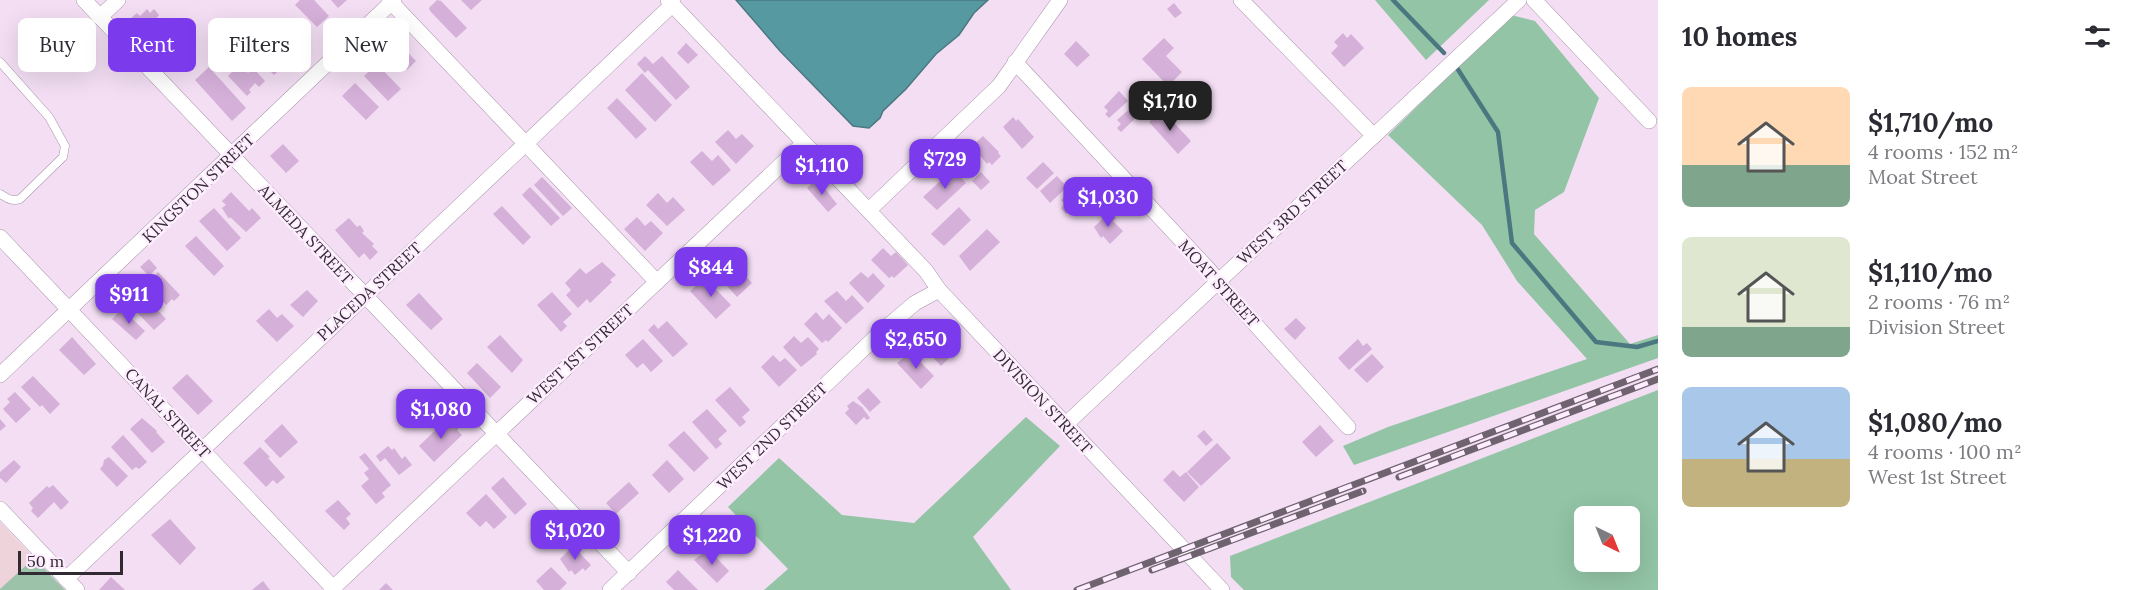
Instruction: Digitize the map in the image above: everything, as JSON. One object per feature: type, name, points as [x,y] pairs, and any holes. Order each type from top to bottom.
[{"type":"street","name":"ALMEDA STREET","points":[[84,0],[628,573]]},
{"type":"street","points":[[100,17],[118,0]]},
{"type":"street","points":[[869,210],[999,87],[1060,0]]},
{"type":"street","points":[[1241,0],[1374,136]]},
{"type":"street","name":"WEST 3RD STREET","points":[[1065,425],[1519,0]]},
{"type":"street","points":[[1534,0],[1649,121]]},
{"type":"street","points":[[392,1],[657,282]]},
{"type":"street","name":"KINGSTON STREET","points":[[0,375],[392,1]]},
{"type":"street","name":"PLACEDA STREET","points":[[71,584],[202,449],[525,144],[671,2]]},
{"type":"street","name":"DIVISION STREET","points":[[671,2],[869,210],[926,271],[939,290],[1222,590]]},
{"type":"street","name":"MOAT STREET","points":[[1015,62],[1348,427]]},
{"type":"street","name":"WEST 1ST STREET","points":[[333,589],[804,143]]},
{"type":"street","name":"CANAL STREET","points":[[0,237],[333,589]]},
{"type":"street","name":"WEST 2ND STREET","points":[[610,590],[881,332],[915,303],[939,290]]},
{"type":"street","points":[[0,510],[71,584]]},
{"type":"lane","points":[[0,62],[49,117],[65,146],[63,157],[20,199],[15,201],[0,194]]},
{"type":"shaded area","points":[[0,522],[34,558],[0,589]]},
{"type":"green space","points":[[1375,0],[1489,0],[1426,60]]},
{"type":"green space","points":[[1511,15],[1535,21],[1599,98],[1564,192],[1535,210],[1534,234],[1630,344],[1658,335],[1658,358],[1354,465],[1343,446],[1388,427],[1587,359],[1517,281],[1482,225],[1388,135]]},
{"type":"green space","points":[[1658,390],[1658,590],[1244,590],[1231,577],[1230,556]]},
{"type":"green space","points":[[1026,417],[1060,446],[973,537],[1011,590],[764,590],[788,569],[728,507],[779,458],[842,515],[914,523]]},
{"type":"green space","points":[[34,558],[65,590],[0,590],[0,589]]},
{"type":"water","points":[[736,0],[988,0],[974,13],[959,35],[936,54],[869,128],[853,126],[780,51]]},
{"type":"building","points":[[300,0],[314,0],[329,16],[323,18],[323,22],[317,27],[311,18],[308,18],[295,5]]},
{"type":"building","points":[[331,0],[347,0],[338,8]]},
{"type":"building","points":[[437,0],[441,1],[467,28],[456,38],[430,11],[429,8]]},
{"type":"building","points":[[461,0],[482,0],[471,10]]},
{"type":"building","points":[[1174,3],[1182,13],[1175,18],[1167,9]]},
{"type":"building","points":[[147,9],[150,13],[154,9],[159,15],[157,18],[131,18],[137,13],[140,16]]},
{"type":"building","points":[[1343,33],[1347,38],[1351,34],[1364,48],[1344,67],[1331,53],[1338,46],[1334,42]]},
{"type":"building","points":[[1164,38],[1174,48],[1166,56],[1182,72],[1168,86],[1142,59]]},
{"type":"building","points":[[1076,41],[1090,55],[1077,67],[1064,54]]},
{"type":"building","points":[[686,43],[698,55],[688,64],[677,53]]},
{"type":"building","points":[[409,54],[416,61],[409,68]]},
{"type":"building","points":[[645,56],[653,64],[662,56],[690,87],[676,100],[648,70],[645,73],[637,64]]},
{"type":"building","points":[[208,68],[208,72],[214,72],[246,108],[232,121],[195,80]]},
{"type":"building","points":[[232,72],[257,72],[265,81],[259,87],[255,83],[247,96],[228,76]]},
{"type":"building","points":[[368,72],[385,72],[401,89],[388,101],[364,76]]},
{"type":"building","points":[[642,73],[672,105],[655,122],[625,90]]},
{"type":"building","points":[[355,83],[379,107],[366,120],[342,96]]},
{"type":"building","points":[[1119,91],[1128,101],[1109,118],[1105,114],[1108,111],[1104,107]]},
{"type":"building","points":[[617,98],[647,129],[636,139],[607,108]]},
{"type":"building","points":[[1134,105],[1141,113],[1121,132],[1117,128],[1121,124],[1117,120]]},
{"type":"building","points":[[1162,110],[1191,141],[1178,154],[1149,122]]},
{"type":"building","points":[[1013,117],[1016,121],[1018,119],[1034,137],[1022,149],[1003,127]]},
{"type":"building","points":[[728,130],[736,139],[742,134],[754,146],[736,164],[715,142]]},
{"type":"building","points":[[983,136],[1001,156],[992,165],[989,162],[987,164],[972,146]]},
{"type":"building","points":[[283,144],[299,161],[286,173],[270,156]]},
{"type":"building","points":[[702,151],[712,161],[718,155],[731,170],[713,186],[690,162]]},
{"type":"building","points":[[1043,162],[1054,173],[1037,189],[1026,178]]},
{"type":"building","points":[[953,169],[966,183],[937,210],[923,197]]},
{"type":"building","points":[[981,172],[990,182],[981,190],[972,181]]},
{"type":"building","points":[[1057,176],[1067,187],[1050,203],[1040,191]]},
{"type":"building","points":[[542,177],[572,208],[563,216],[534,185]]},
{"type":"building","points":[[817,179],[837,204],[828,212],[807,188]]},
{"type":"building","points":[[1082,180],[1096,194],[1088,201],[1083,195],[1066,214],[1061,208],[1065,204],[1061,200]]},
{"type":"building","points":[[530,187],[560,218],[551,226],[522,195]]},
{"type":"building","points":[[231,192],[249,211],[252,208],[261,218],[246,232],[230,217],[229,219],[222,208],[226,205],[222,201]]},
{"type":"building","points":[[658,193],[667,203],[673,197],[685,210],[667,226],[646,205]]},
{"type":"building","points":[[502,206],[531,237],[523,245],[493,214]]},
{"type":"building","points":[[959,207],[971,220],[944,246],[931,234]]},
{"type":"building","points":[[214,208],[241,238],[227,251],[199,221]]},
{"type":"building","points":[[1110,212],[1116,218],[1113,221],[1123,231],[1110,244],[1103,236],[1101,238],[1094,227]]},
{"type":"building","points":[[637,217],[645,226],[651,221],[663,233],[645,251],[624,229]]},
{"type":"building","points":[[349,218],[357,227],[360,225],[364,231],[362,233],[374,244],[372,246],[378,252],[370,260],[364,253],[359,258],[335,230]]},
{"type":"building","points":[[987,229],[1000,242],[970,271],[959,256]]},
{"type":"building","points":[[196,236],[224,266],[214,276],[185,246]]},
{"type":"building","points":[[883,248],[891,256],[896,252],[908,265],[894,278],[892,276],[889,278],[871,260]]},
{"type":"building","points":[[728,256],[752,283],[737,297],[713,270]]},
{"type":"building","points":[[149,259],[157,268],[149,276],[140,267]]},
{"type":"building","points":[[602,262],[616,275],[610,280],[612,282],[590,303],[587,299],[578,308],[566,295],[571,290],[565,283],[580,268],[586,274]]},
{"type":"building","points":[[158,272],[180,295],[166,305],[146,284]]},
{"type":"building","points":[[861,272],[868,278],[873,273],[885,286],[868,303],[849,283]]},
{"type":"building","points":[[705,278],[731,305],[716,319],[690,291]]},
{"type":"building","points":[[307,290],[318,301],[303,317],[290,305]]},
{"type":"building","points":[[837,291],[846,301],[852,295],[864,308],[846,324],[824,301]]},
{"type":"building","points":[[552,292],[572,314],[563,322],[567,326],[561,332],[537,305]]},
{"type":"building","points":[[141,293],[166,319],[154,330],[127,302],[135,294],[137,296]]},
{"type":"building","points":[[419,293],[443,319],[431,330],[406,305]]},
{"type":"building","points":[[122,309],[145,331],[136,340],[112,319]]},
{"type":"building","points":[[269,309],[277,318],[282,314],[294,326],[277,342],[256,321]]},
{"type":"building","points":[[816,312],[823,320],[829,314],[842,328],[828,342],[826,340],[822,343],[804,324]]},
{"type":"building","points":[[1296,318],[1306,328],[1295,340],[1284,329]]},
{"type":"building","points":[[667,321],[688,344],[673,357],[648,330],[654,324],[658,329]]},
{"type":"building","points":[[932,331],[953,354],[941,366],[919,343]]},
{"type":"building","points":[[500,335],[523,360],[512,373],[487,347]]},
{"type":"building","points":[[794,336],[801,343],[808,337],[819,349],[817,354],[801,367],[783,347]]},
{"type":"building","points":[[72,337],[96,364],[84,375],[59,350]]},
{"type":"building","points":[[643,339],[663,361],[651,372],[643,363],[637,368],[625,355]]},
{"type":"building","points":[[1358,339],[1363,346],[1367,343],[1372,349],[1349,370],[1338,358]]},
{"type":"building","points":[[911,352],[934,376],[921,389],[897,363]]},
{"type":"building","points":[[1372,354],[1384,367],[1367,383],[1354,370]]},
{"type":"building","points":[[773,355],[780,362],[785,358],[797,370],[779,387],[761,367]]},
{"type":"building","points":[[477,363],[501,387],[490,398],[467,373]]},
{"type":"building","points":[[187,374],[213,401],[198,415],[172,388]]},
{"type":"building","points":[[33,376],[60,404],[50,414],[21,387]]},
{"type":"building","points":[[730,387],[750,410],[742,417],[746,422],[740,427],[715,400]]},
{"type":"building","points":[[868,388],[881,402],[870,412],[857,398]]},
{"type":"building","points":[[15,392],[31,409],[16,423],[3,409],[10,402],[7,399]]},
{"type":"building","points":[[853,401],[862,407],[870,418],[867,420],[864,417],[856,425],[845,413],[849,409],[847,406]]},
{"type":"building","points":[[707,409],[727,431],[718,439],[722,444],[716,449],[692,422]]},
{"type":"building","points":[[142,418],[157,431],[165,442],[152,453],[130,429]]},
{"type":"building","points":[[0,419],[6,426],[0,431]]},
{"type":"building","points":[[447,419],[453,425],[456,422],[460,426],[457,430],[462,435],[434,462],[419,446]]},
{"type":"building","points":[[282,424],[298,442],[280,458],[264,441]]},
{"type":"building","points":[[1320,425],[1334,441],[1316,457],[1302,442]]},
{"type":"building","points":[[1204,430],[1213,440],[1206,446],[1197,436]]},
{"type":"building","points":[[684,431],[709,458],[694,472],[668,445]]},
{"type":"building","points":[[123,435],[147,462],[139,469],[136,467],[132,470],[111,447]]},
{"type":"building","points":[[1217,443],[1231,458],[1201,486],[1187,472]]},
{"type":"building","points":[[388,446],[392,450],[394,448],[402,459],[405,456],[412,465],[399,475],[385,458],[380,462],[376,456]]},
{"type":"building","points":[[260,447],[285,477],[277,484],[273,480],[266,487],[243,463]]},
{"type":"building","points":[[365,453],[391,485],[382,493],[385,497],[376,504],[361,486],[369,479],[364,473],[369,469],[359,457]]},
{"type":"building","points":[[109,457],[128,476],[117,487],[100,469],[104,460]]},
{"type":"building","points":[[14,460],[21,467],[6,483],[0,478],[0,472]]},
{"type":"building","points":[[667,460],[684,479],[669,493],[652,475]]},
{"type":"building","points":[[1173,470],[1180,477],[1186,472],[1199,487],[1184,502],[1163,480]]},
{"type":"building","points":[[503,477],[527,504],[515,515],[491,488]]},
{"type":"building","points":[[629,482],[639,493],[616,514],[606,503]]},
{"type":"building","points":[[53,485],[69,502],[61,510],[54,502],[38,518],[31,511],[33,508],[29,503],[47,486],[49,488]]},
{"type":"building","points":[[486,494],[507,517],[494,529],[486,521],[480,527],[466,513]]},
{"type":"building","points":[[338,500],[351,514],[346,518],[350,524],[344,530],[325,511]]},
{"type":"building","points":[[170,519],[196,548],[180,565],[151,535]]},
{"type":"building","points":[[728,523],[747,542],[735,554],[727,546],[723,550],[712,539]]},
{"type":"building","points":[[573,546],[591,565],[585,571],[583,568],[575,575],[571,570],[569,572],[560,559]]},
{"type":"building","points":[[708,549],[729,571],[717,583],[694,560]]},
{"type":"building","points":[[551,567],[567,583],[560,590],[544,590],[536,581]]},
{"type":"building","points":[[678,570],[698,590],[674,590],[666,582]]},
{"type":"building","points":[[111,577],[125,590],[99,590]]},
{"type":"building","points":[[263,581],[270,590],[252,590]]},
{"type":"building","points":[[386,583],[393,590],[379,590]]},
{"type":"waterway","points":[[1393,0],[1444,53]]},
{"type":"waterway","points":[[1457,68],[1498,132],[1512,243],[1596,342],[1637,347],[1658,341]]},
{"type":"railway","points":[[1077,590],[1658,369]]},
{"type":"railway","points":[[1399,477],[1658,379]]},
{"type":"railway","points":[[1152,570],[1363,491]]}]
